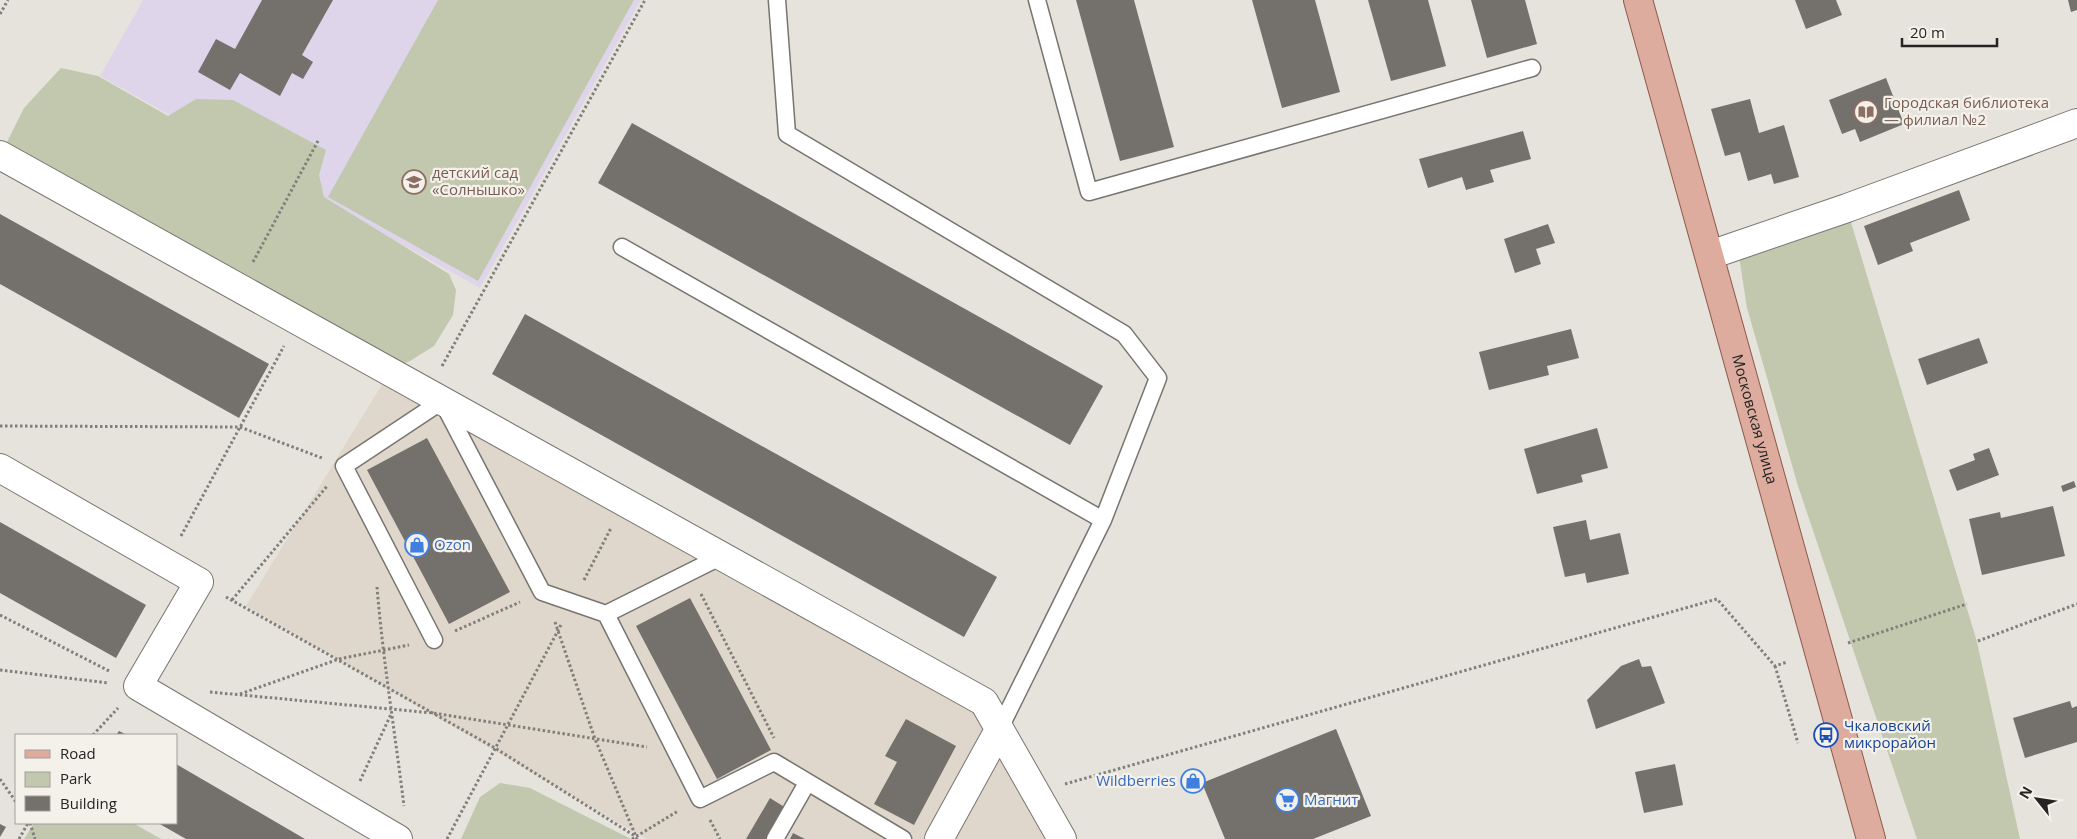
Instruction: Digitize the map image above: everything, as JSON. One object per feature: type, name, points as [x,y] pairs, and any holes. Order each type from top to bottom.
[{"type":"main road","name":"Московская улица","points":[[1638,0],[1871,839]]},
{"type":"street","points":[[1710,255],[1847,208],[2077,123]]},
{"type":"street","points":[[0,155],[984,702],[998,730],[1062,839]]},
{"type":"street","points":[[0,468],[199,582],[138,686],[398,839]]},
{"type":"street","points":[[938,839],[998,730]]},
{"type":"lane","points":[[777,0],[786,134],[1124,334],[1158,378],[1103,520],[998,730]]},
{"type":"lane","points":[[1038,0],[1089,192],[1532,68]]},
{"type":"lane","points":[[622,247],[1103,520]]},
{"type":"lane","points":[[434,640],[344,466],[435,397],[542,592],[572,604],[606,614],[722,556]]},
{"type":"lane","points":[[606,614],[700,799],[774,762],[903,839]]},
{"type":"lane","points":[[775,839],[807,783]]},
{"type":"path","points":[[0,14],[8,0]]},
{"type":"path","points":[[435,397],[645,0]]},
{"type":"path","points":[[239,288],[319,139]]},
{"type":"path","points":[[166,563],[297,321]]},
{"type":"path","points":[[0,426],[240,427],[344,466],[232,600]]},
{"type":"path","points":[[447,839],[625,503]]},
{"type":"path","points":[[690,572],[792,774]]},
{"type":"path","points":[[377,581],[382,650],[393,710],[404,811]]},
{"type":"path","points":[[199,582],[495,748],[634,838]]},
{"type":"path","points":[[239,694],[339,659],[434,640],[542,592],[558,630],[595,738],[634,838]]},
{"type":"path","points":[[1035,792],[1717,599],[1775,666],[1798,743]]},
{"type":"path","points":[[1845,644],[1967,604]]},
{"type":"path","points":[[1978,641],[2077,604]]},
{"type":"path","points":[[0,615],[138,686]]},
{"type":"path","points":[[1775,666],[1788,662]]},
{"type":"path","points":[[0,670],[138,686]]},
{"type":"path","points":[[94,734],[138,686]]},
{"type":"path","points":[[202,691],[433,714],[508,724],[676,752]]},
{"type":"path","points":[[347,809],[393,710]]},
{"type":"path","points":[[0,778],[15,800]]},
{"type":"path","points":[[634,838],[700,799]]},
{"type":"path","points":[[19,839],[28,824]]},
{"type":"path","points":[[29,824],[35,839]]},
{"type":"shaded area","name":"детский сад «Солнышко»","points":[[143,0],[641,0],[480,288],[100,76]]},
{"type":"shaded area","points":[[389,373],[983,703],[1060,839],[646,839],[246,606]]},
{"type":"green space","points":[[438,0],[634,0],[478,281],[328,197]]},
{"type":"green space","points":[[61,68],[98,76],[168,116],[196,99],[233,100],[326,150],[319,175],[324,197],[449,274],[456,290],[453,315],[434,346],[410,361],[389,370],[13,158],[7,142],[24,108]]},
{"type":"green space","points":[[1847,209],[1977,642],[2020,839],[1917,839],[1798,486],[1747,308],[1739,256]]},
{"type":"green space","points":[[500,783],[530,788],[631,839],[461,839],[480,797]]},
{"type":"green space","points":[[33,824],[135,824],[161,839],[24,839]]},
{"type":"building","points":[[262,0],[333,0],[302,55],[313,62],[303,79],[292,73],[280,96],[240,73],[230,90],[198,72],[216,39],[235,49]]},
{"type":"building","points":[[1076,0],[1134,0],[1174,147],[1120,161]]},
{"type":"building","points":[[1252,0],[1315,0],[1340,92],[1282,108]]},
{"type":"building","points":[[1368,0],[1428,0],[1446,66],[1391,81]]},
{"type":"building","points":[[1471,0],[1525,0],[1537,44],[1487,58]]},
{"type":"building","points":[[1795,0],[1836,0],[1842,15],[1806,29]]},
{"type":"building","points":[[2068,0],[2077,0],[2077,10],[2071,12]]},
{"type":"building","name":"Городская библиотека — филиал №2","points":[[1886,78],[1904,124],[1860,142],[1855,129],[1842,134],[1829,100]]},
{"type":"building","points":[[1750,99],[1759,133],[1784,125],[1799,177],[1774,184],[1771,174],[1748,181],[1740,152],[1725,156],[1711,109]]},
{"type":"building","points":[[632,123],[1103,386],[1070,445],[598,183]]},
{"type":"building","points":[[1523,131],[1531,159],[1490,170],[1494,182],[1466,190],[1462,177],[1428,188],[1419,159]]},
{"type":"building","points":[[1959,190],[1970,220],[1910,243],[1913,251],[1878,265],[1864,226]]},
{"type":"building","points":[[0,214],[269,364],[239,418],[0,284]]},
{"type":"building","points":[[1548,224],[1555,243],[1536,249],[1541,264],[1515,273],[1504,239]]},
{"type":"building","points":[[525,314],[997,577],[964,637],[492,374]]},
{"type":"building","points":[[1571,329],[1579,358],[1547,366],[1549,375],[1489,390],[1479,352]]},
{"type":"building","points":[[1979,338],[1988,363],[1927,385],[1918,359]]},
{"type":"building","points":[[1597,428],[1608,468],[1581,475],[1583,482],[1537,494],[1524,449]]},
{"type":"building","points":[[427,438],[510,592],[449,624],[367,470]]},
{"type":"building","points":[[1989,448],[1999,475],[1957,491],[1949,470],[1975,460],[1973,454]]},
{"type":"building","points":[[2074,481],[2076,487],[2063,492],[2061,486]]},
{"type":"building","points":[[2053,506],[2065,556],[1982,575],[1969,519],[2000,512],[2001,518]]},
{"type":"building","points":[[1586,520],[1590,540],[1620,533],[1629,574],[1587,583],[1585,573],[1565,577],[1553,527]]},
{"type":"building","points":[[0,522],[146,605],[116,658],[0,593]]},
{"type":"building","points":[[690,598],[771,750],[717,779],[636,626]]},
{"type":"building","points":[[1639,659],[1642,667],[1651,666],[1665,703],[1596,729],[1587,700],[1621,666]]},
{"type":"building","points":[[2070,701],[2072,708],[2077,706],[2077,742],[2025,758],[2013,718]]},
{"type":"building","points":[[906,719],[956,746],[914,825],[874,804],[897,762],[885,756]]},
{"type":"building","name":"Магнит","points":[[1336,729],[1371,816],[1313,839],[1225,839],[1202,783]]},
{"type":"building","points":[[1675,764],[1683,805],[1644,813],[1635,772]]},
{"type":"building","points":[[178,765],[305,839],[186,839],[160,824],[178,824]]},
{"type":"building","points":[[770,798],[786,808],[768,839],[746,839]]},
{"type":"building","points":[[0,824],[6,827],[0,837]]},
{"type":"building","points":[[793,833],[805,839],[790,839]]},
{"type":"place","name":"Городская библиотека — филиал №2","points":[[1866,112]]},
{"type":"place","name":"детский сад «Солнышко»","points":[[414,182]]},
{"type":"place","name":"Ozon","points":[[417,545]]},
{"type":"place","name":"Чкаловский микрорайон","points":[[1826,735]]},
{"type":"place","name":"Wildberries","points":[[1193,781]]},
{"type":"place","name":"Магнит","points":[[1287,800]]}]
